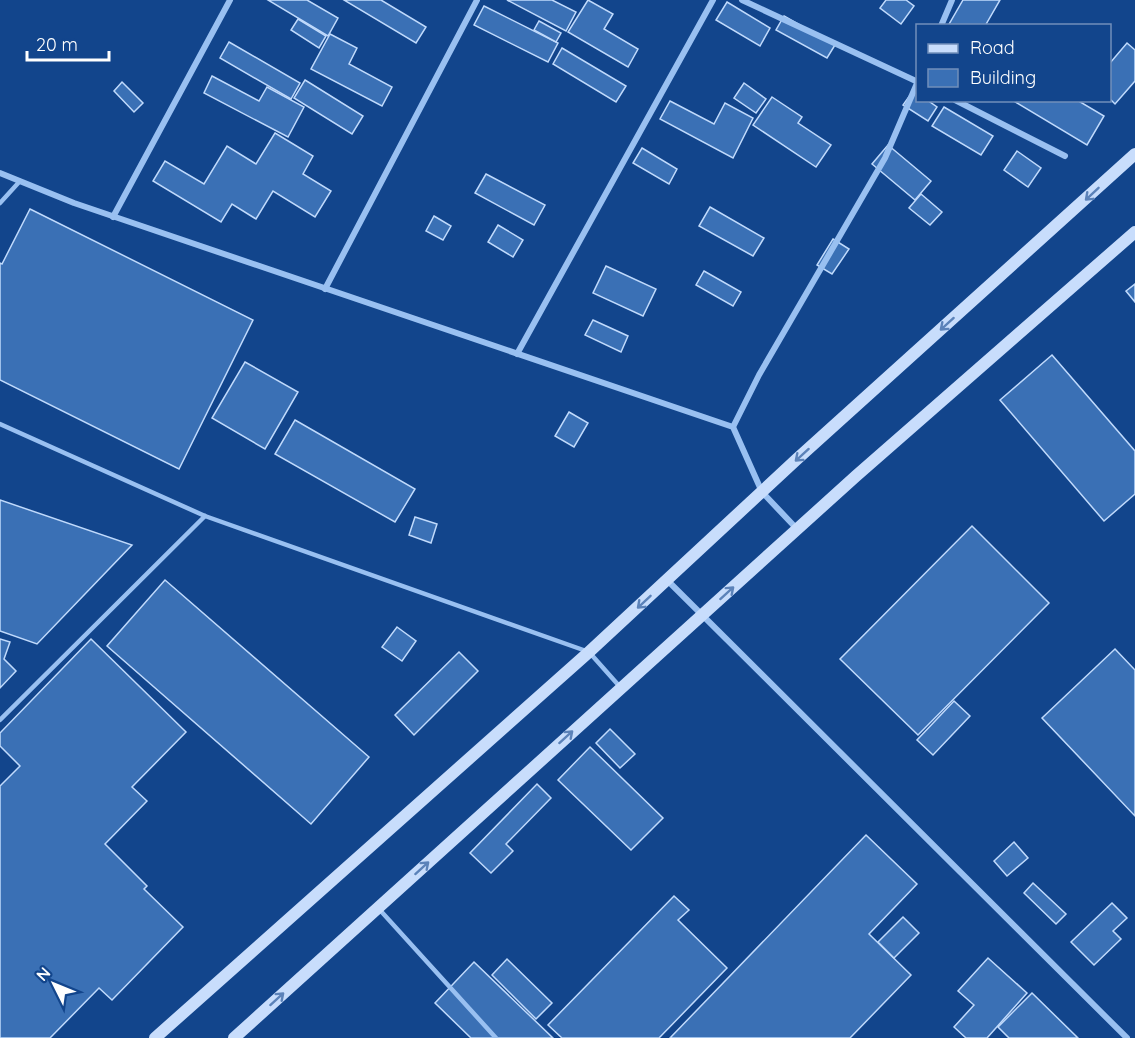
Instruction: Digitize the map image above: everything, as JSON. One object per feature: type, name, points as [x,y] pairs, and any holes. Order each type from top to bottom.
[{"type":"main road","points":[[155,1038],[589,652],[1135,154]]},
{"type":"main road","points":[[234,1038],[797,529],[1135,232]]},
{"type":"street","points":[[113,217],[230,0]]},
{"type":"street","points":[[325,289],[477,0]]},
{"type":"street","points":[[517,354],[712,0]]},
{"type":"street","points":[[742,0],[916,81]]},
{"type":"street","points":[[942,24],[952,0]]},
{"type":"street","points":[[733,427],[759,375],[885,158],[916,83]]},
{"type":"street","points":[[959,102],[1065,156]]},
{"type":"street","points":[[0,174],[113,217],[733,427],[762,492],[797,529]]},
{"type":"street","points":[[667,580],[1127,1038]]},
{"type":"lane","points":[[0,203],[20,181]]},
{"type":"lane","points":[[0,424],[205,516],[589,652],[621,688]]},
{"type":"lane","points":[[0,720],[205,516]]},
{"type":"lane","points":[[377,908],[496,1038]]},
{"type":"building","points":[[268,0],[307,0],[338,18],[328,36]]},
{"type":"building","points":[[344,0],[381,0],[426,27],[416,43]]},
{"type":"building","points":[[507,0],[552,0],[576,12],[566,31]]},
{"type":"building","points":[[588,0],[613,14],[604,29],[638,49],[628,67],[568,32]]},
{"type":"building","points":[[886,0],[906,0],[914,6],[901,24],[880,8]]},
{"type":"building","points":[[963,0],[1000,0],[986,24],[949,24]]},
{"type":"building","points":[[727,2],[770,28],[760,46],[716,20]]},
{"type":"building","points":[[484,6],[558,43],[548,62],[474,25]]},
{"type":"building","points":[[784,16],[835,45],[827,58],[776,30]]},
{"type":"building","points":[[298,19],[326,36],[319,48],[291,30]]},
{"type":"building","points":[[539,21],[561,33],[556,42],[534,30]]},
{"type":"building","points":[[330,34],[357,48],[349,64],[392,87],[382,106],[311,69]]},
{"type":"building","points":[[229,42],[300,83],[291,99],[220,58]]},
{"type":"building","points":[[1127,43],[1135,50],[1135,81],[1115,104],[1111,100],[1111,62]]},
{"type":"building","points":[[562,48],[626,86],[616,102],[553,64]]},
{"type":"building","points":[[212,76],[259,101],[267,87],[304,107],[288,137],[204,93]]},
{"type":"building","points":[[305,80],[363,116],[352,134],[294,98]]},
{"type":"building","points":[[122,82],[143,103],[134,112],[114,91]]},
{"type":"building","points":[[744,83],[766,99],[756,113],[734,98]]},
{"type":"building","points":[[913,91],[916,93],[916,102],[930,102],[937,107],[928,121],[903,105]]},
{"type":"building","points":[[772,97],[802,117],[798,123],[831,145],[816,167],[753,125]]},
{"type":"building","points":[[670,101],[714,124],[725,103],[753,118],[733,158],[660,119]]},
{"type":"building","points":[[1015,102],[1080,102],[1104,116],[1087,145]]},
{"type":"building","points":[[944,107],[993,136],[981,155],[932,126]]},
{"type":"building","points":[[275,133],[313,156],[303,174],[331,191],[315,217],[273,191],[256,219],[232,204],[221,222],[153,181],[165,161],[204,184],[227,146],[256,164]]},
{"type":"building","points":[[888,145],[931,181],[915,200],[872,164]]},
{"type":"building","points":[[642,148],[677,169],[669,184],[633,163]]},
{"type":"building","points":[[1017,151],[1041,168],[1028,187],[1004,170]]},
{"type":"building","points":[[486,174],[545,205],[534,225],[475,193]]},
{"type":"building","points":[[921,194],[942,212],[930,225],[909,208]]},
{"type":"building","points":[[710,207],[764,238],[753,256],[699,226]]},
{"type":"building","points":[[30,209],[253,320],[179,469],[0,380],[0,263],[2,264]]},
{"type":"building","points":[[434,216],[451,226],[443,240],[426,231]]},
{"type":"building","points":[[498,225],[523,240],[513,257],[488,242]]},
{"type":"building","points":[[833,239],[849,249],[832,274],[817,265]]},
{"type":"building","points":[[606,266],[656,289],[643,316],[593,293]]},
{"type":"building","points":[[704,271],[741,292],[733,306],[696,285]]},
{"type":"building","points":[[1135,284],[1135,302],[1126,291]]},
{"type":"building","points":[[593,320],[628,336],[621,352],[585,335]]},
{"type":"building","points":[[1052,355],[1135,451],[1135,494],[1104,521],[1000,400]]},
{"type":"building","points":[[245,362],[298,392],[265,449],[212,418]]},
{"type":"building","points":[[569,412],[588,423],[574,447],[555,436]]},
{"type":"building","points":[[295,420],[415,489],[395,522],[275,454]]},
{"type":"building","points":[[0,500],[132,545],[37,644],[0,631]]},
{"type":"building","points":[[415,517],[437,524],[431,543],[409,535]]},
{"type":"building","points":[[972,526],[1049,603],[918,735],[840,659]]},
{"type":"building","points":[[165,580],[369,757],[311,824],[107,646]]},
{"type":"building","points":[[397,627],[416,641],[402,661],[382,647]]},
{"type":"building","points":[[0,639],[10,642],[4,659],[16,671],[0,688]]},
{"type":"building","points":[[91,639],[186,732],[132,787],[147,801],[105,844],[147,886],[144,889],[183,927],[112,1000],[99,988],[50,1038],[0,1038],[0,786],[20,766],[0,746],[0,733]]},
{"type":"building","points":[[1115,649],[1135,670],[1135,816],[1042,718]]},
{"type":"building","points":[[459,652],[478,671],[414,735],[395,715]]},
{"type":"building","points":[[954,701],[970,716],[933,755],[917,740]]},
{"type":"building","points":[[610,729],[635,754],[620,768],[596,743]]},
{"type":"building","points":[[590,747],[663,818],[631,850],[558,780]]},
{"type":"building","points":[[537,784],[551,798],[506,844],[513,851],[491,873],[470,853]]},
{"type":"building","points":[[866,835],[917,884],[869,934],[911,975],[850,1038],[670,1038]]},
{"type":"building","points":[[1014,842],[1028,858],[1007,876],[994,861]]},
{"type":"building","points":[[1033,883],[1066,914],[1056,924],[1024,893]]},
{"type":"building","points":[[674,896],[689,910],[678,920],[727,968],[659,1038],[562,1038],[548,1025]]},
{"type":"building","points":[[1112,903],[1127,918],[1113,931],[1121,939],[1094,965],[1071,942]]},
{"type":"building","points":[[903,917],[919,933],[894,958],[878,942]]},
{"type":"building","points":[[988,958],[1027,993],[987,1038],[966,1038],[954,1027],[974,1005],[958,991]]},
{"type":"building","points":[[507,959],[552,1003],[536,1019],[492,975]]},
{"type":"building","points":[[474,962],[553,1038],[471,1038],[435,1003]]},
{"type":"building","points":[[1032,993],[1078,1038],[1009,1038],[998,1027]]}]
